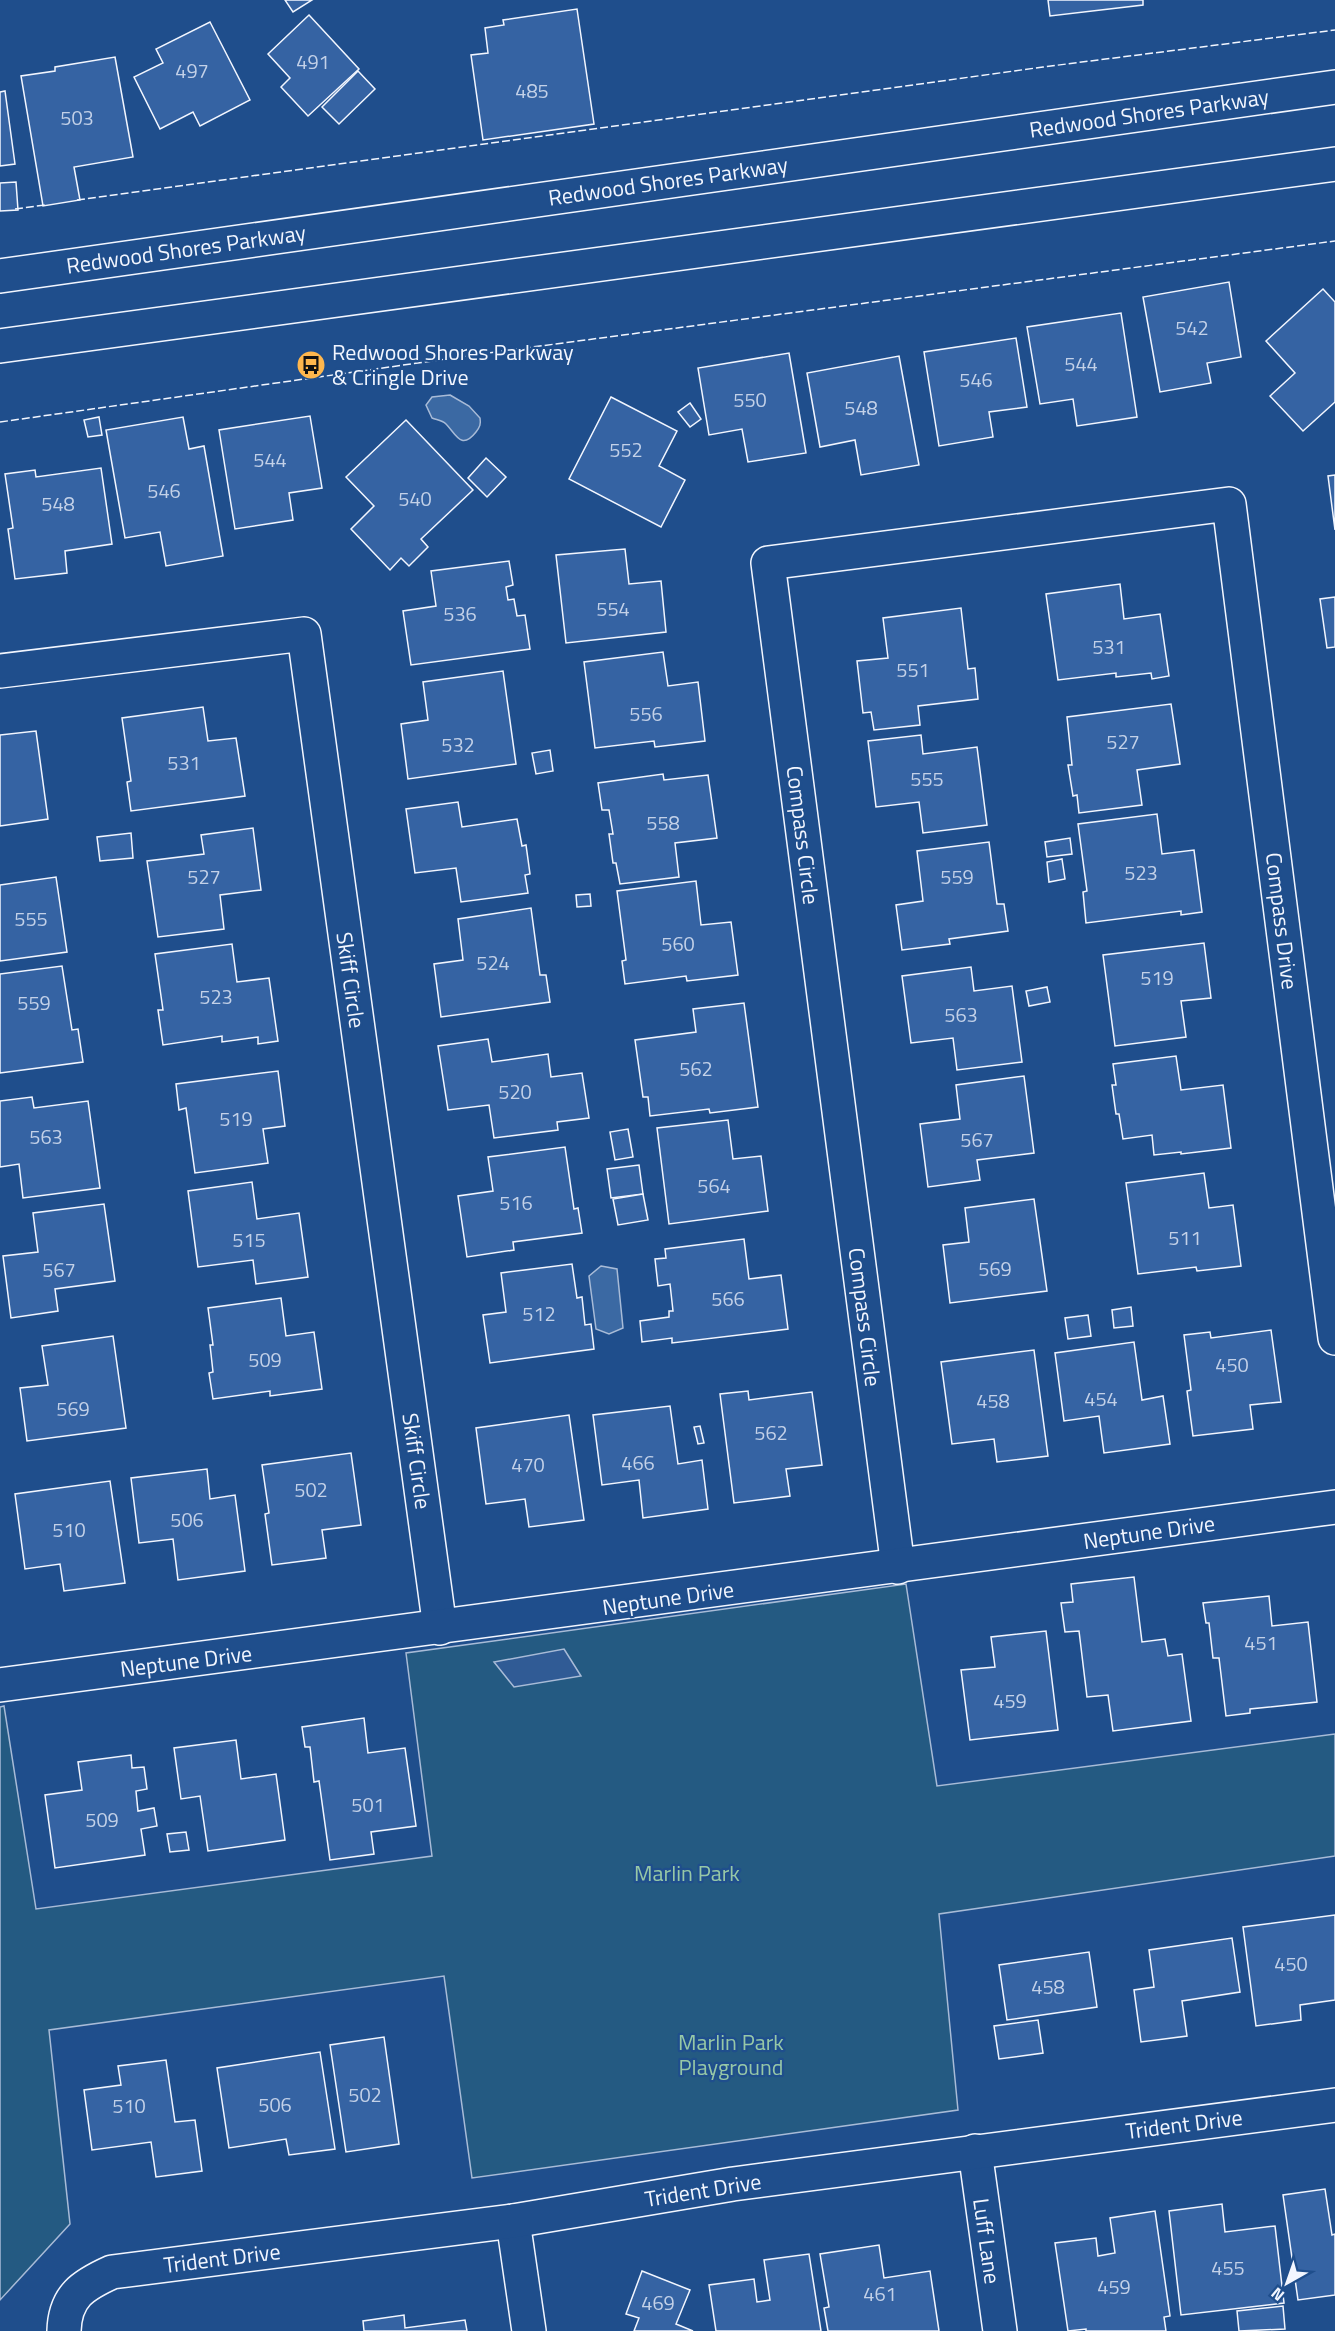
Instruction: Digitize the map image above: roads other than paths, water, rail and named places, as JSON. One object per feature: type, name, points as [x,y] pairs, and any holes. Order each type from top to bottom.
[{"type":"street","name":"Redwood Shores Parkway","points":[[0,276],[1335,87]]},
{"type":"street","points":[[0,346],[1335,164]]},
{"type":"street","name":"Compass Drive","points":[[1229,504],[1335,1338]]},
{"type":"street","name":"Compass Circle","points":[[898,1567],[768,563],[1229,504]]},
{"type":"street","name":"Skiff Circle","points":[[0,671],[304,634],[440,1628]]},
{"type":"street","name":"Neptune Drive","points":[[0,1685],[1335,1508]]},
{"type":"street","name":"Trident Drive","points":[[64,2331],[67,2311],[76,2292],[93,2280],[112,2272],[513,2221],[733,2184],[1335,2105]]},
{"type":"street","name":"Luff Lane","points":[[975,2151],[1000,2331]]},
{"type":"street","points":[[513,2221],[529,2331]]},
{"type":"place","name":"Redwood Shores Parkway & Cringle Drive","points":[[311,365]]},
{"type":"park label","name":"Marlin Park","points":[[687,1873]]},
{"type":"park label","name":"Marlin Park Playground","points":[[731,2054]]}]
